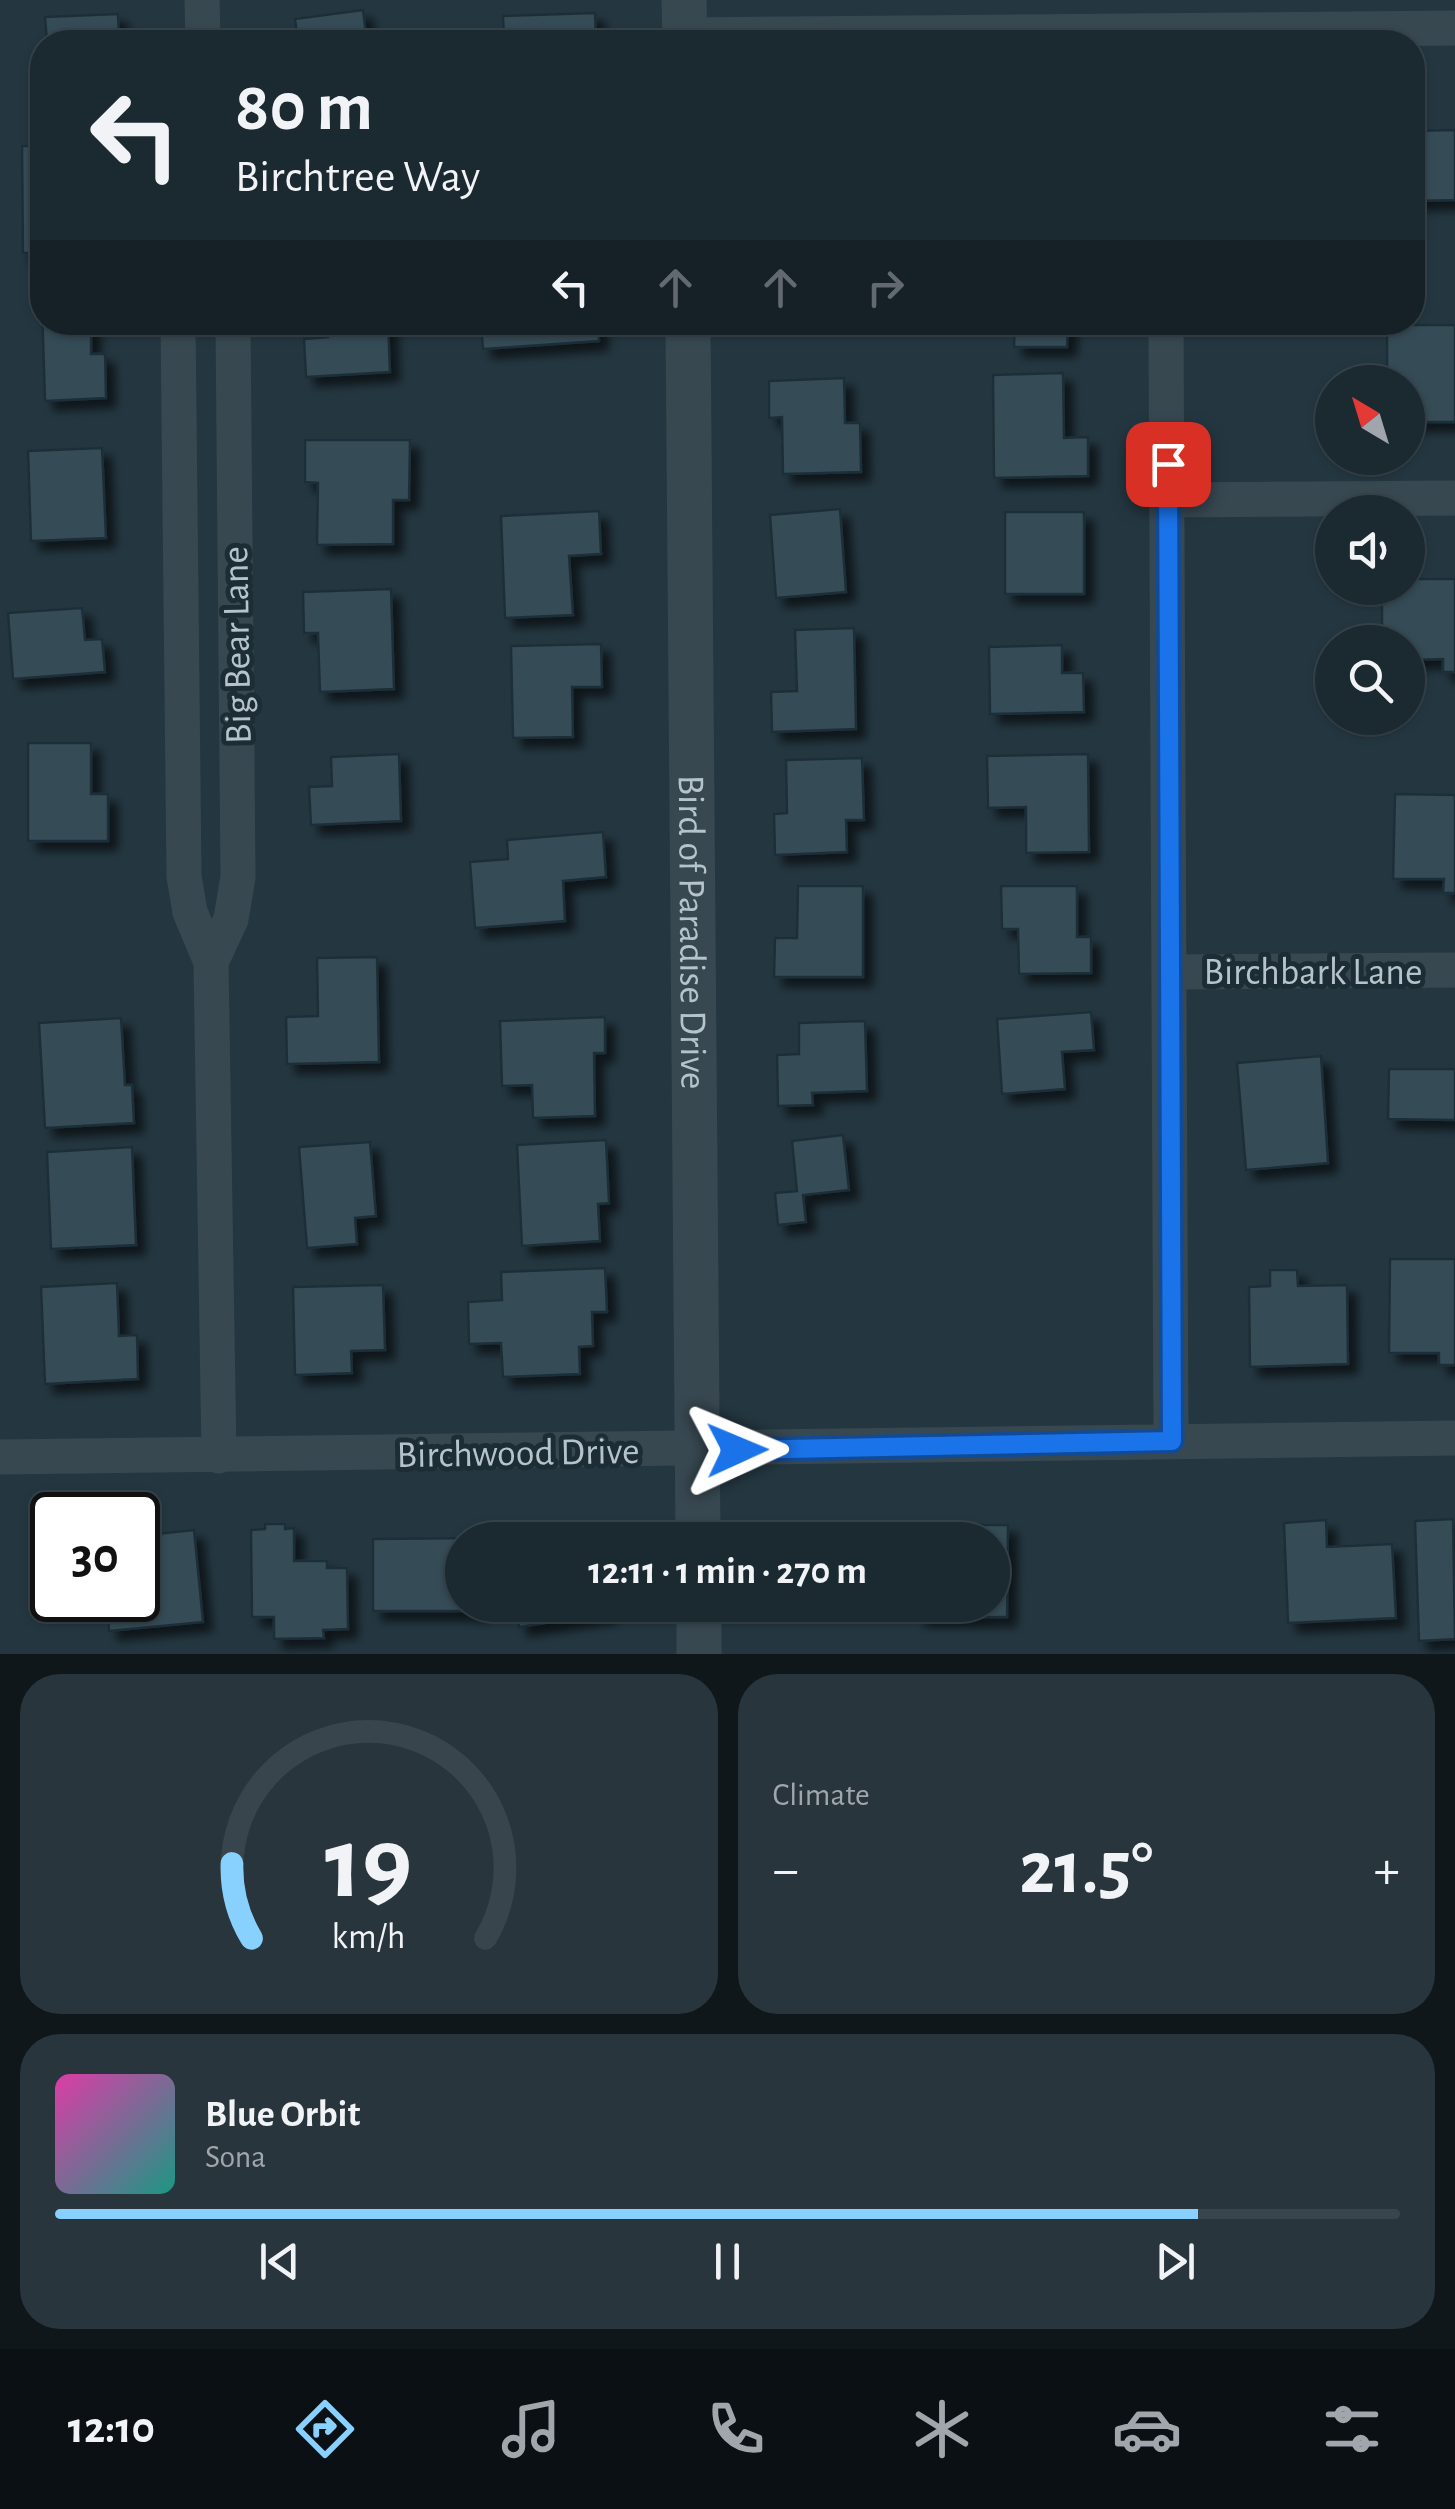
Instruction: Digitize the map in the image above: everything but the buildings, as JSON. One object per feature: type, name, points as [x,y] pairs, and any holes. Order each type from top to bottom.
[{"type":"street","points":[[202,0],[203,30]]},
{"type":"street","points":[[685,26],[1162,24],[1455,28]]},
{"type":"street","name":"Big Bear Lane","points":[[178,335],[184,876],[190,912],[211,962],[219,1456]]},
{"type":"street","name":"Big Bear Lane","points":[[211,962],[232,919],[238,878],[233,335]]},
{"type":"street","name":"Bird of Paradise Drive","points":[[688,335],[698,1522]]},
{"type":"street","points":[[1166,335],[1172,1441]]},
{"type":"street","points":[[1168,500],[1455,498]]},
{"type":"street","name":"Birchbark Lane","points":[[1171,972],[1455,970]]},
{"type":"street","name":"Birchwood Drive","points":[[0,1457],[1455,1438]]},
{"type":"street","points":[[699,1622],[699,1654]]},
{"type":"route","points":[[737,1450],[1172,1441],[1168,464]]}]
